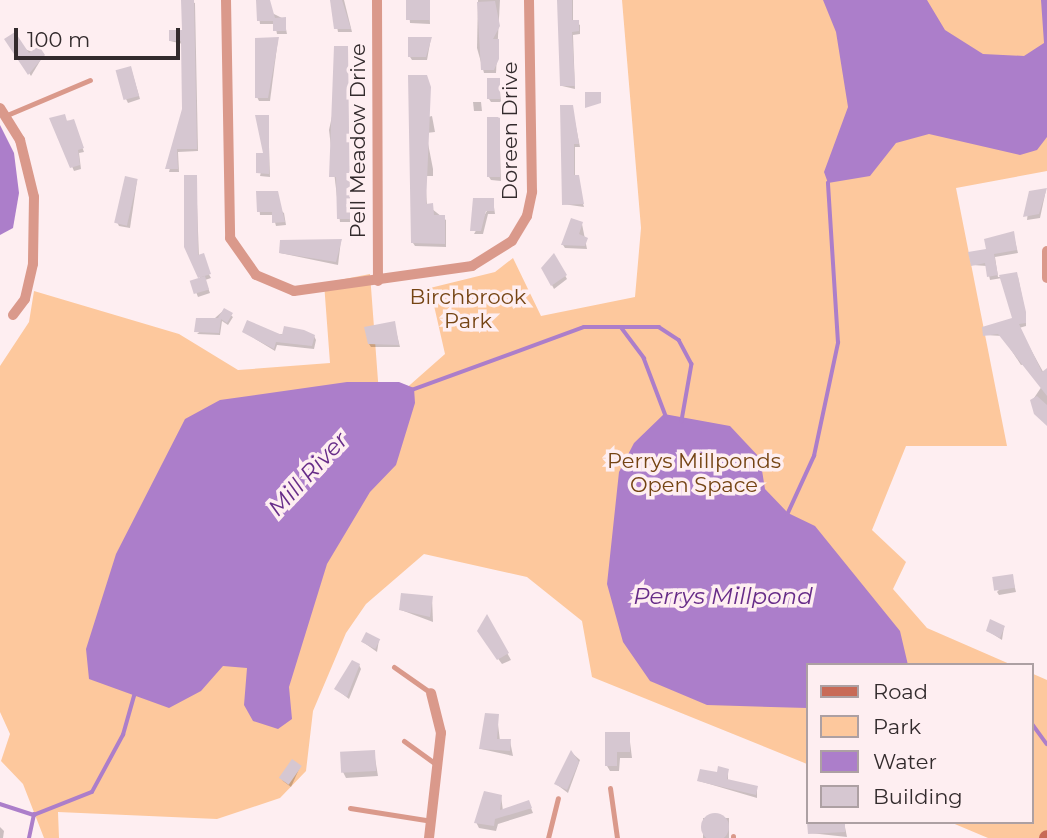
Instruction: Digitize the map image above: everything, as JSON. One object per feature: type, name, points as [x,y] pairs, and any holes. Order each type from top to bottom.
[{"type":"street","name":"Doreen Drive","points":[[226,0],[232,245],[256,275],[284,289],[378,281],[483,263],[523,225],[532,192],[529,0]]},
{"type":"street","name":"Pell Meadow Drive","points":[[377,0],[378,281]]},
{"type":"street","points":[[4,112],[34,197],[33,264],[25,299],[13,314]]},
{"type":"street","points":[[1047,251],[1047,278]]},
{"type":"street","points":[[429,838],[440,767],[442,733],[432,692]]},
{"type":"lane","points":[[4,112],[90,80]]},
{"type":"lane","points":[[394,667],[432,692]]},
{"type":"lane","points":[[404,741],[440,767]]},
{"type":"lane","points":[[610,788],[617,838]]},
{"type":"lane","points":[[548,838],[558,798]]},
{"type":"lane","points":[[350,808],[432,821]]},
{"type":"green space","name":"Perrys Millponds Open Space","points":[[622,0],[1047,0],[1047,171],[956,188],[1007,446],[906,446],[872,530],[906,562],[893,589],[927,628],[1007,663],[806,663],[806,764],[592,677],[582,621],[527,577],[424,554],[366,604],[346,633],[313,711],[306,771],[280,798],[217,819],[58,812],[59,838],[44,838],[23,784],[1,761],[10,734],[0,712],[0,366],[29,322],[34,291],[179,334],[238,370],[330,363],[324,283],[370,274],[379,394],[394,399],[445,354],[430,288],[495,272],[513,258],[541,316],[635,297],[641,228]]},
{"type":"green space","points":[[1033,674],[1047,680],[1047,838],[988,838],[955,824],[1033,824]]},
{"type":"water","points":[[823,0],[927,0],[945,30],[983,54],[1024,56],[1044,43],[1041,0],[1047,0],[1047,137],[1037,150],[1020,155],[929,134],[896,143],[870,176],[828,183],[824,172],[848,107],[836,32]]},
{"type":"water","points":[[0,125],[14,153],[19,193],[13,228],[0,235]]},
{"type":"water","points":[[347,382],[399,382],[414,388],[415,403],[396,465],[370,492],[327,564],[289,687],[292,719],[278,729],[253,721],[244,705],[247,668],[223,666],[201,691],[169,708],[89,679],[86,649],[116,554],[185,419],[220,400]]},
{"type":"water","name":"Perrys Millpond","points":[[664,414],[730,426],[760,458],[765,489],[788,513],[815,526],[900,631],[908,663],[806,663],[806,708],[707,705],[650,681],[623,642],[607,584],[619,472],[634,443]]},
{"type":"building","points":[[181,0],[194,0],[197,149],[177,149],[178,169],[165,169],[182,109],[181,41],[169,41],[169,30],[182,30]]},
{"type":"building","points":[[256,0],[270,0],[275,18],[286,17],[286,31],[273,31],[273,21],[257,21]]},
{"type":"building","points":[[330,0],[342,0],[351,29],[334,29]]},
{"type":"building","points":[[406,0],[430,0],[430,20],[406,20]]},
{"type":"building","points":[[557,0],[572,0],[572,20],[579,20],[579,31],[572,32],[575,86],[560,86]]},
{"type":"building","points":[[495,1],[500,26],[493,39],[499,39],[499,59],[494,70],[481,70],[477,2]]},
{"type":"building","points":[[15,32],[29,53],[39,46],[45,55],[28,75],[4,39]]},
{"type":"building","points":[[279,37],[268,98],[255,98],[255,38]]},
{"type":"building","points":[[408,37],[432,37],[426,57],[408,57]]},
{"type":"building","points":[[334,46],[348,46],[350,219],[337,219],[336,177],[329,177]]},
{"type":"building","points":[[131,66],[139,96],[124,100],[116,70]]},
{"type":"building","points":[[408,75],[427,75],[431,87],[426,204],[433,203],[434,215],[445,215],[445,244],[411,243]]},
{"type":"building","points":[[487,78],[500,78],[500,99],[487,99]]},
{"type":"building","points":[[585,92],[601,92],[601,103],[585,108]]},
{"type":"building","points":[[560,105],[573,105],[579,144],[574,144],[574,175],[579,175],[584,204],[562,205]]},
{"type":"building","points":[[65,114],[67,121],[74,119],[84,148],[78,150],[80,165],[70,168],[49,118]]},
{"type":"building","points":[[255,115],[269,115],[269,174],[256,173],[256,153],[263,153]]},
{"type":"building","points":[[487,117],[500,117],[500,177],[487,177]]},
{"type":"building","points":[[184,175],[197,175],[198,255],[204,253],[211,274],[198,278],[184,247]]},
{"type":"building","points":[[125,176],[138,179],[127,226],[114,223]]},
{"type":"building","points":[[1047,188],[1039,214],[1023,217],[1029,191]]},
{"type":"building","points":[[256,191],[278,191],[285,222],[272,223],[272,212],[257,212]]},
{"type":"building","points":[[473,198],[494,198],[494,211],[486,211],[481,231],[470,231]]},
{"type":"building","points":[[571,218],[583,222],[579,234],[588,238],[585,246],[561,245]]},
{"type":"building","points":[[1014,231],[1017,250],[994,254],[998,275],[987,277],[985,263],[971,266],[968,252],[986,249],[984,239]]},
{"type":"building","points":[[342,239],[336,262],[279,253],[280,240]]},
{"type":"building","points":[[554,253],[567,275],[551,286],[541,268]]},
{"type":"building","points":[[1017,272],[1026,312],[1026,323],[1019,324],[1042,372],[1047,368],[1047,396],[998,334],[983,336],[982,327],[1012,318],[999,275]]},
{"type":"building","points":[[205,276],[209,289],[194,294],[190,281]]},
{"type":"building","points":[[224,308],[233,313],[227,323],[221,319],[219,333],[194,332],[196,318],[218,318]]},
{"type":"building","points":[[247,320],[282,335],[284,326],[304,330],[315,335],[312,346],[276,342],[274,349],[242,332]]},
{"type":"building","points":[[395,321],[399,345],[368,344],[364,327]]},
{"type":"building","points":[[1037,396],[1047,405],[1047,426],[1034,414],[1030,400]]},
{"type":"building","points":[[1013,574],[1015,588],[994,591],[992,577]]},
{"type":"building","points":[[401,593],[433,596],[430,617],[399,610]]},
{"type":"building","points":[[487,614],[509,653],[497,660],[477,631]]},
{"type":"building","points":[[990,619],[1005,626],[1000,638],[986,631]]},
{"type":"building","points":[[366,632],[380,639],[375,649],[361,642]]},
{"type":"building","points":[[352,660],[360,664],[347,697],[334,689]]},
{"type":"building","points":[[485,713],[499,714],[497,739],[511,739],[510,751],[479,749]]},
{"type":"building","points":[[605,732],[630,732],[630,752],[617,752],[617,766],[605,766]]},
{"type":"building","points":[[375,750],[376,771],[341,773],[340,752]]},
{"type":"building","points":[[571,750],[579,762],[567,790],[554,784]]},
{"type":"building","points":[[292,759],[302,766],[289,785],[279,778]]},
{"type":"building","points":[[718,766],[729,769],[727,779],[758,786],[756,795],[697,781],[700,769],[717,772]]},
{"type":"building","points":[[484,791],[502,795],[500,810],[529,800],[532,808],[495,819],[494,826],[474,823]]},
{"type":"building","points":[[710,814],[720,814],[728,822],[728,832],[722,839],[708,839],[702,832],[702,822]]},
{"type":"building","points":[[807,824],[845,824],[845,832],[808,834]]},
{"type":"waterway","points":[[787,515],[814,456],[838,343],[828,183]]},
{"type":"waterway","name":"Mill River","points":[[412,390],[584,327],[621,327],[644,358],[666,416]]},
{"type":"waterway","points":[[621,327],[659,327],[679,340],[692,364],[682,421]]},
{"type":"waterway","name":"Mill River","points":[[0,804],[34,815],[92,792],[123,735],[134,696]]},
{"type":"waterway","name":"Mill River","points":[[1033,725],[1047,744]]},
{"type":"waterway","points":[[29,838],[34,815]]},
{"type":"park label","name":"Birchbrook Park","points":[[468,309]]}]
